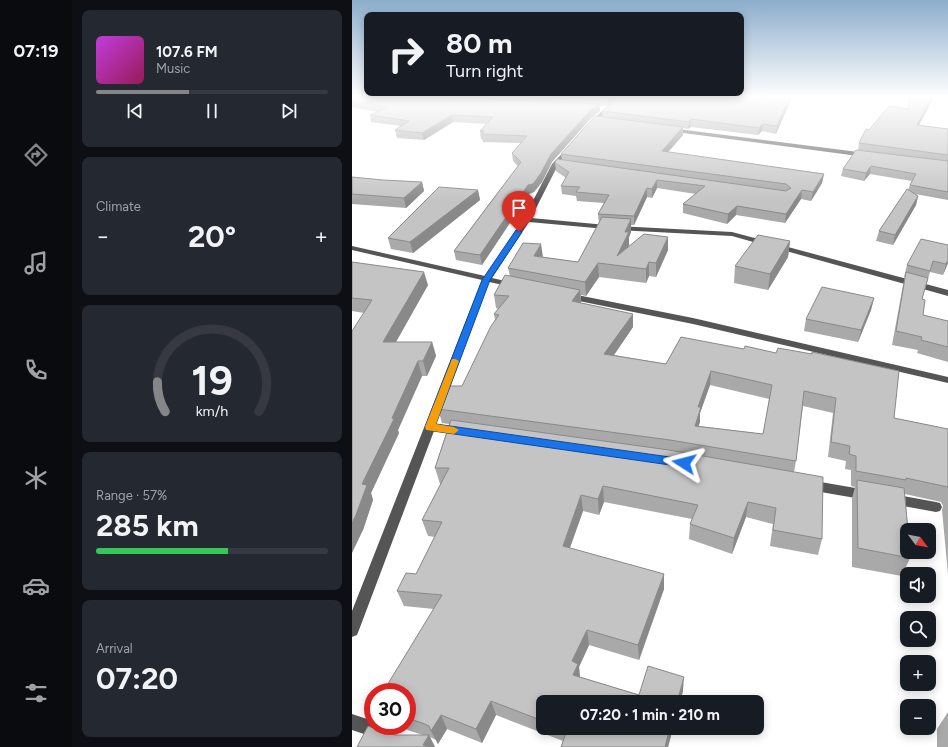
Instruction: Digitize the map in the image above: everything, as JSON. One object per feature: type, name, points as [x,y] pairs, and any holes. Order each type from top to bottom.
[{"type":"street","points":[[680,132],[869,156]]},
{"type":"street","points":[[352,630],[486,280],[527,220],[559,165],[575,142]]},
{"type":"street","points":[[527,220],[618,228],[732,234],[948,293]]},
{"type":"street","points":[[352,248],[524,288]]},
{"type":"street","points":[[555,294],[693,321],[948,380]]},
{"type":"street","points":[[430,427],[468,432]]},
{"type":"street","points":[[794,482],[936,507]]},
{"type":"street","points":[[352,722],[394,736]]},
{"type":"building","points":[[483,132],[571,132],[551,154],[541,173],[533,184],[528,185],[480,255],[454,251],[521,162],[512,153],[527,136],[481,134]]},
{"type":"building","points":[[581,132],[679,132],[662,151],[824,174],[813,192],[802,190],[786,214],[737,206],[728,214],[683,204],[705,186],[657,180],[652,189],[647,188],[634,216],[598,214],[609,195],[576,192],[580,187],[561,186],[569,172],[555,163],[557,159],[786,191],[791,188],[786,184],[561,154]]},
{"type":"building","points":[[865,132],[948,132],[948,155],[859,143]]},
{"type":"building","points":[[856,150],[948,161],[948,192],[910,185],[916,174],[871,166],[866,173],[843,169]]},
{"type":"building","points":[[352,177],[422,182],[404,198],[352,194]]},
{"type":"building","points":[[439,187],[478,190],[410,242],[388,238]]},
{"type":"building","points":[[907,189],[918,196],[895,235],[879,231]]},
{"type":"building","points":[[602,217],[631,219],[625,232],[629,232],[617,256],[644,234],[668,237],[656,263],[649,262],[646,269],[598,263],[585,282],[508,268],[523,243],[541,244],[534,256],[578,262]]},
{"type":"building","points":[[758,235],[790,241],[770,274],[735,266]]},
{"type":"building","points":[[921,239],[948,245],[948,260],[946,264],[933,261],[930,271],[907,265]]},
{"type":"building","points":[[352,262],[424,272],[383,342],[432,342],[423,361],[418,361],[392,418],[394,419],[362,484],[367,485],[352,523],[352,331],[372,300],[352,298]]},
{"type":"building","points":[[906,272],[928,278],[922,299],[925,300],[923,315],[948,321],[948,347],[921,340],[922,337],[896,331]]},
{"type":"building","points":[[505,275],[580,290],[572,301],[633,314],[604,354],[666,364],[681,337],[744,349],[745,346],[776,353],[778,348],[812,354],[812,352],[899,371],[894,418],[948,429],[948,487],[906,478],[906,480],[856,471],[856,456],[849,454],[850,446],[831,442],[836,398],[804,391],[796,461],[670,440],[438,409],[447,386],[462,386],[491,326],[499,315],[494,314],[509,296],[494,295]],"holes":[[[711,371],[772,385],[763,434],[695,426],[701,407],[698,407]]]},
{"type":"building","points":[[822,287],[874,298],[861,330],[806,319]]},
{"type":"building","points":[[451,420],[669,450],[823,477],[822,539],[773,530],[776,508],[748,502],[734,538],[690,524],[698,505],[603,486],[598,499],[581,495],[563,546],[664,574],[638,645],[587,630],[572,661],[578,664],[573,675],[639,695],[536,695],[536,718],[491,701],[476,729],[441,715],[431,731],[429,726],[416,721],[416,683],[388,683],[442,595],[397,591],[406,573],[416,574],[442,522],[422,520],[449,468],[435,468]]},
{"type":"building","points":[[857,480],[904,488],[907,523],[900,523],[900,556],[858,548]]},
{"type":"building","points":[[648,666],[684,677],[679,695],[639,695]]},
{"type":"building","points":[[364,734],[364,735],[429,735],[423,745],[427,747],[357,747]]},
{"type":"building","points":[[565,735],[668,735],[665,747],[561,747]]},
{"type":"slow traffic","points":[[454,430],[430,427],[455,361]]},
{"type":"route","points":[[519,232],[486,280],[430,427],[684,463]]}]
